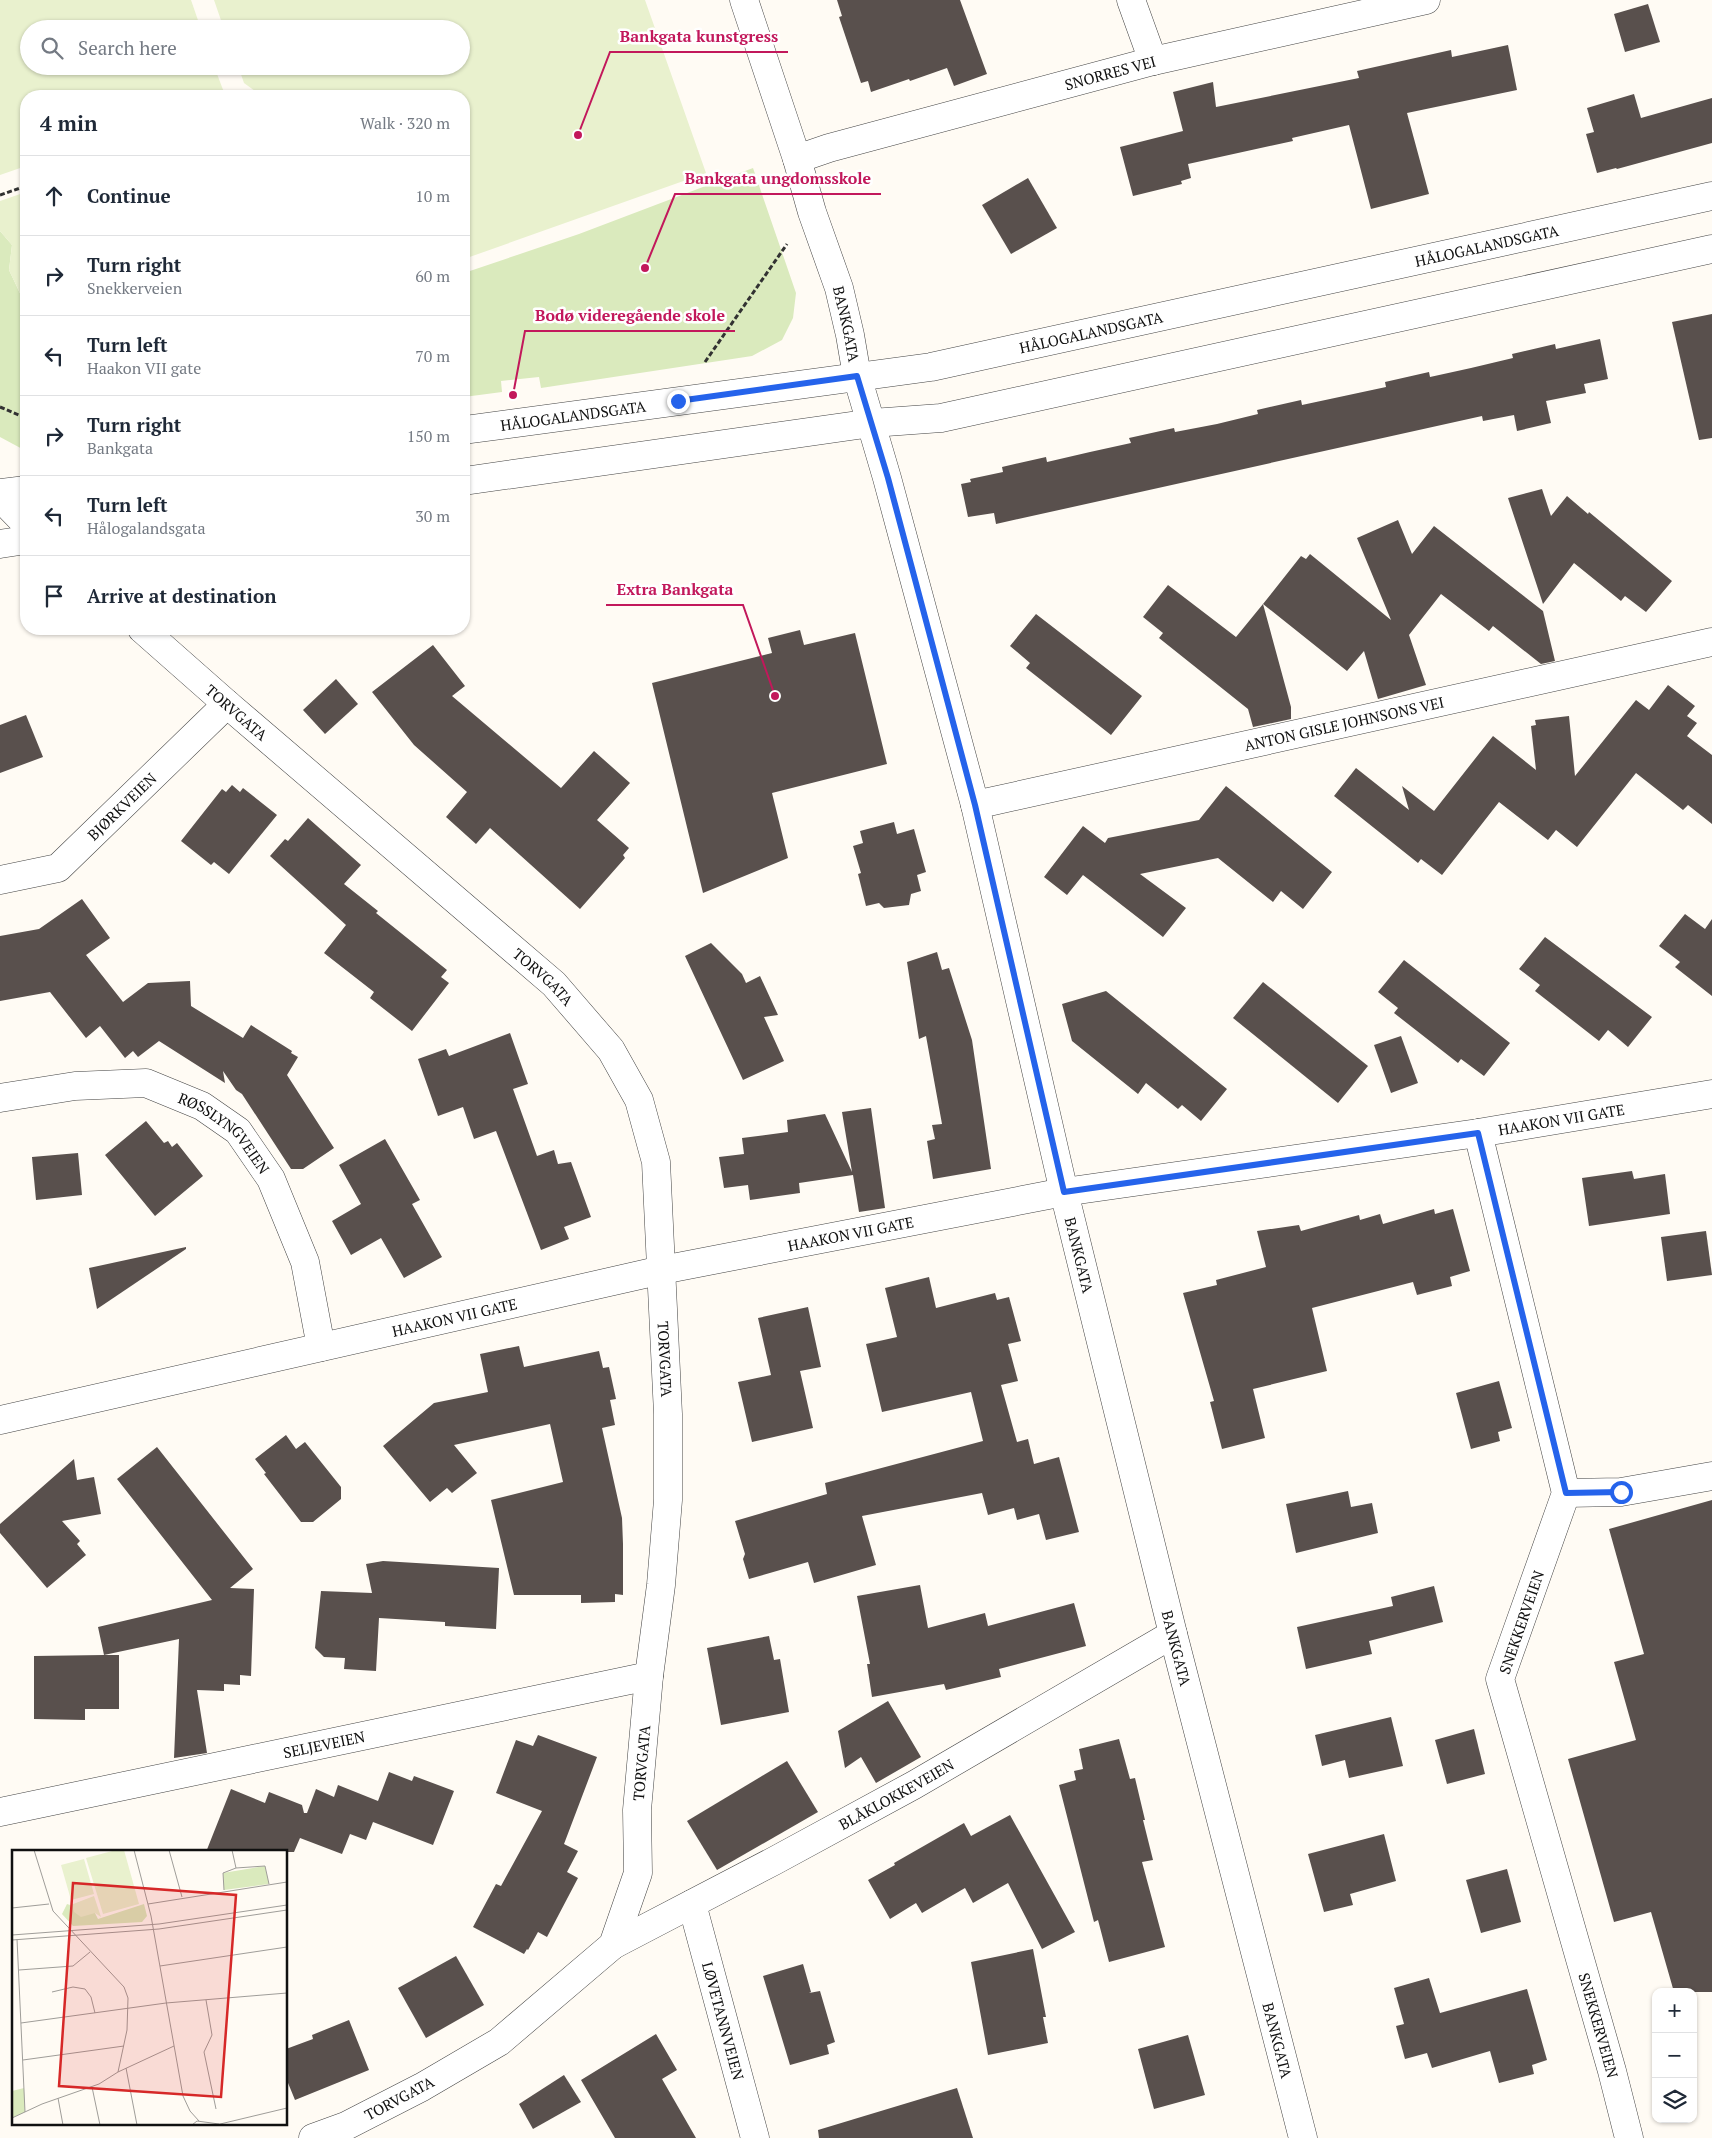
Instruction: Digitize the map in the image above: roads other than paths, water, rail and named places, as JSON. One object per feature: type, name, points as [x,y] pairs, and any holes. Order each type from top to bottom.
[{"type":"street","name":"BANKGATA","points":[[744,0],[797,160],[812,212],[839,288],[857,376],[872,423],[975,805],[1064,1192],[1173,1634],[1303,2138]]},
{"type":"street","points":[[1131,0],[1153,61]]},
{"type":"street","name":"SNORRES VEI","points":[[797,160],[829,148],[1153,61],[1426,0]]},
{"type":"street","name":"HÅLOGALANDSGATA","points":[[470,429],[931,367],[1712,196]]},
{"type":"street","points":[[470,480],[872,423],[941,418],[1712,249]]},
{"type":"street","points":[[0,495],[20,491]]},
{"type":"street","points":[[0,495],[20,517]]},
{"type":"street","points":[[0,544],[20,541]]},
{"type":"street","name":"TORVGATA","points":[[149,635],[554,984],[611,1050],[639,1100],[656,1162],[668,1414],[668,1500],[661,1585],[649,1676],[638,1810],[638,1873],[613,1944],[499,2042],[347,2132],[313,2138]]},
{"type":"street","name":"ANTON GISLE JOHNSONS VEI","points":[[975,805],[1712,642]]},
{"type":"street","name":"BJØRKVEIEN","points":[[0,880],[58,868],[227,704]]},
{"type":"street","name":"RØSSLYNGVEIEN","points":[[0,1098],[75,1086],[146,1083],[202,1106],[238,1131],[271,1179],[305,1262],[322,1347]]},
{"type":"street","name":"HAAKON VII GATE","points":[[0,1420],[662,1270],[1064,1192],[1478,1133],[1712,1094]]},
{"type":"street","points":[[1478,1133],[1566,1493],[1621,1492],[1712,1476]]},
{"type":"street","name":"SNEKKERVEIEN","points":[[1566,1493],[1500,1679],[1612,2071],[1629,2138]]},
{"type":"street","name":"BLÅKLOKKEVEIEN","points":[[613,1944],[692,1904],[914,1785],[1173,1634]]},
{"type":"street","name":"SELJEVEIEN","points":[[0,1812],[649,1676]]},
{"type":"street","name":"LØVETANNVEIEN","points":[[692,1904],[755,2138]]},
{"type":"place","name":"Bankgata kunstgress","points":[[578,135]]},
{"type":"place","name":"Bankgata ungdomsskole","points":[[645,268]]},
{"type":"place","name":"Bodø videregående skole","points":[[513,395]]},
{"type":"place","name":"Extra Bankgata","points":[[775,696]]}]
